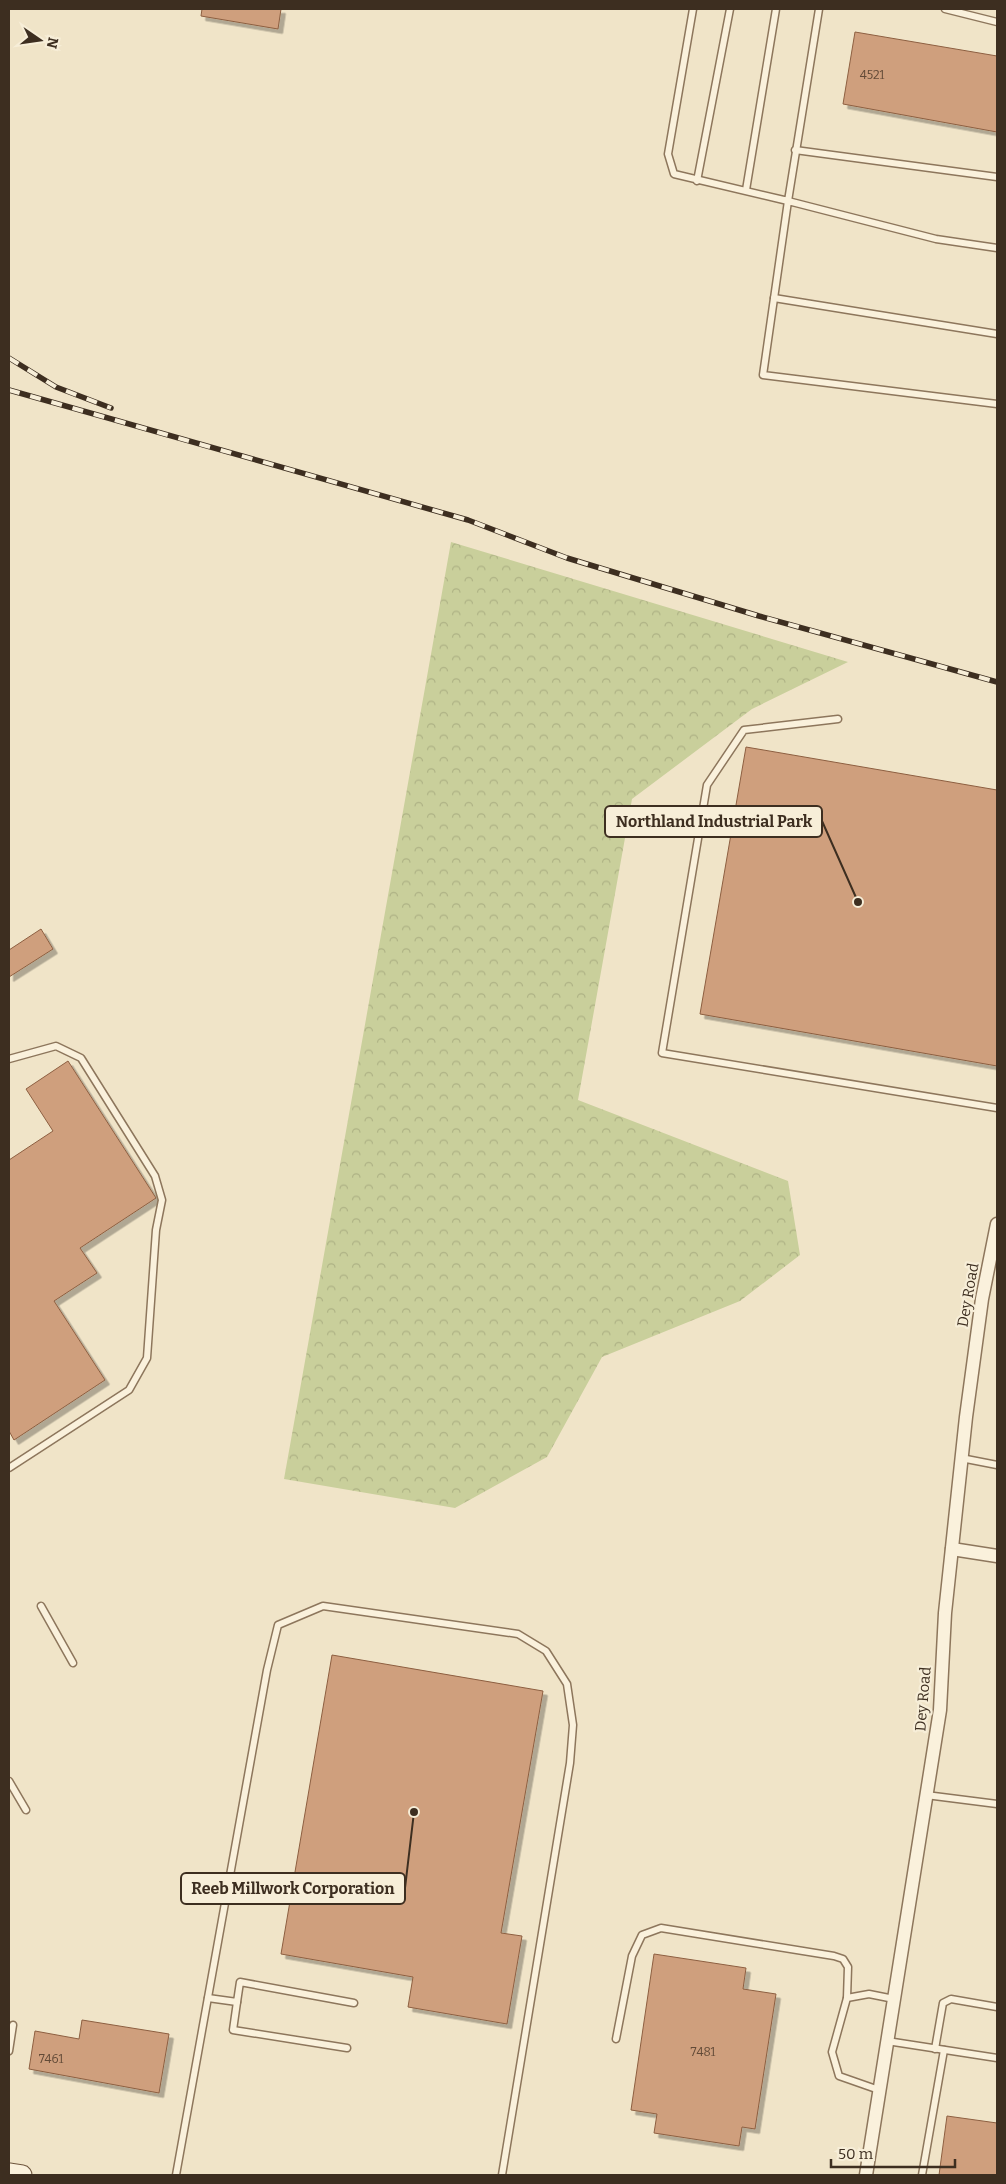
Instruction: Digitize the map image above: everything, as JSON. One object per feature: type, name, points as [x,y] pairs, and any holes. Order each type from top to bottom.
[{"type":"main road","points":[[9,2173],[22,2175]]},
{"type":"street","name":"Dey Road","points":[[866,2175],[940,1710],[946,1613],[962,1458],[982,1299],[997,1224]]},
{"type":"street","points":[[952,1549],[997,1556]]},
{"type":"lane","points":[[693,9],[668,154],[674,174],[697,181],[746,190],[936,239],[997,248]]},
{"type":"lane","points":[[697,181],[730,9]]},
{"type":"lane","points":[[746,190],[776,9]]},
{"type":"lane","points":[[819,9],[795,150],[763,375],[997,404]]},
{"type":"lane","points":[[945,9],[997,22]]},
{"type":"lane","points":[[795,150],[997,177]]},
{"type":"lane","points":[[774,298],[997,334]]},
{"type":"lane","points":[[838,719],[744,730],[707,785],[662,1053],[997,1108]]},
{"type":"lane","points":[[9,1059],[56,1046],[81,1058],[155,1176],[162,1200],[156,1230],[147,1358],[129,1390],[9,1468]]},
{"type":"lane","points":[[962,1458],[997,1465]]},
{"type":"lane","points":[[41,1606],[73,1663]]},
{"type":"lane","points":[[176,2175],[267,1670],[278,1625],[323,1606],[518,1634],[546,1651],[567,1684],[573,1725],[568,1773],[502,2175]]},
{"type":"lane","points":[[9,1781],[26,1810]]},
{"type":"lane","points":[[926,1795],[997,1804]]},
{"type":"lane","points":[[616,2039],[632,1956],[642,1935],[661,1928],[834,1956],[843,1959],[848,1967],[847,1998],[832,2052],[839,2076],[879,2090]]},
{"type":"lane","points":[[347,2048],[233,2030],[240,1982],[354,2003]]},
{"type":"lane","points":[[847,1998],[869,1994],[894,1999]]},
{"type":"lane","points":[[208,1998],[237,2002]]},
{"type":"lane","points":[[935,2049],[943,2003],[946,2000],[951,1999],[997,2007]]},
{"type":"lane","points":[[9,2051],[13,2024]]},
{"type":"lane","points":[[887,2041],[997,2058]]},
{"type":"lane","points":[[922,2175],[944,2050]]},
{"type":"green space","points":[[451,542],[848,662],[752,709],[632,799],[578,1100],[788,1181],[800,1255],[740,1301],[602,1357],[547,1457],[455,1508],[284,1479]]},
{"type":"building","points":[[202,9],[281,9],[278,29],[201,16]]},
{"type":"building","points":[[855,32],[997,56],[997,132],[843,104]]},
{"type":"building","points":[[746,747],[997,790],[997,1066],[700,1014]]},
{"type":"building","points":[[41,929],[53,949],[9,977],[9,950]]},
{"type":"building","points":[[68,1061],[156,1198],[80,1248],[97,1273],[54,1301],[105,1380],[14,1440],[9,1431],[9,1160],[53,1131],[26,1089]]},
{"type":"building","points":[[332,1655],[543,1691],[501,1933],[522,1936],[507,2024],[408,2007],[413,1977],[281,1954]]},
{"type":"building","points":[[654,1954],[746,1968],[743,1989],[776,1994],[755,2129],[742,2127],[739,2146],[654,2133],[657,2114],[631,2110]]},
{"type":"building","points":[[82,2020],[169,2034],[159,2093],[29,2069],[35,2031],[79,2039]]},
{"type":"building","points":[[947,2116],[997,2123],[997,2175],[939,2175]]},
{"type":"railway","points":[[9,358],[56,387],[111,408]]},
{"type":"railway","points":[[9,390],[468,520],[567,558],[759,616],[997,682]]},
{"type":"place","name":"Northland Industrial Park","points":[[858,902]]},
{"type":"place","name":"Reeb Millwork Corporation","points":[[414,1812]]}]
